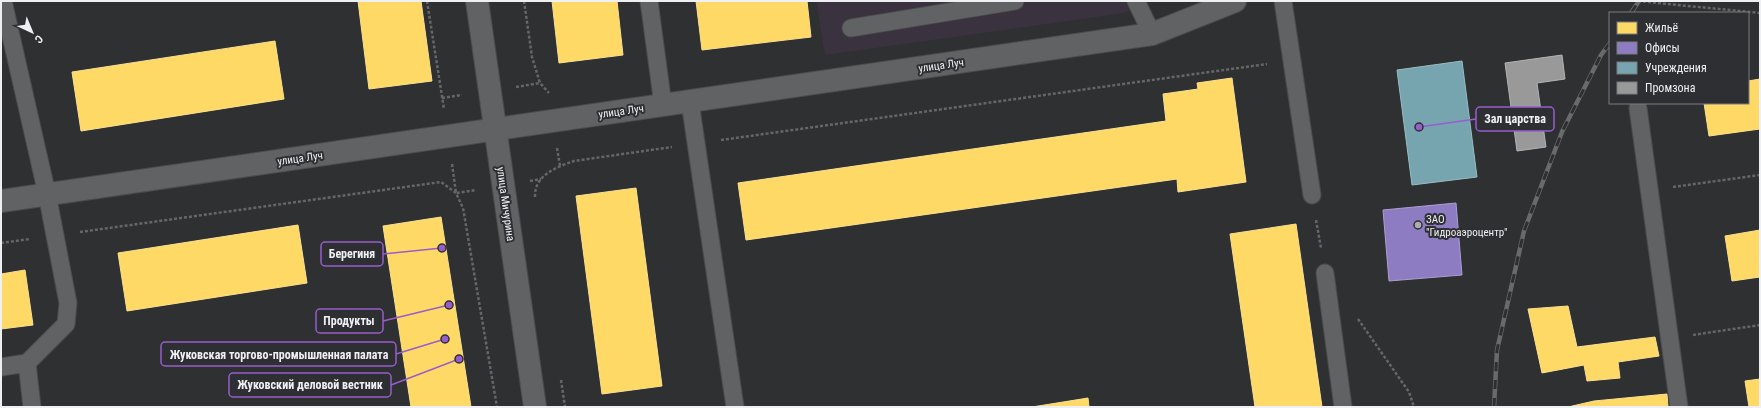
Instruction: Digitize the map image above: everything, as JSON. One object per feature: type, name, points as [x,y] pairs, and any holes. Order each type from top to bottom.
[{"type":"street","name":"улица Мичурина","points":[[477,1],[535,407]]},
{"type":"street","name":"улица Луч","points":[[1,201],[1152,34],[1235,1]]},
{"type":"lane","points":[[1,367],[27,364],[66,324],[68,303],[47,194],[3,1]]},
{"type":"lane","points":[[649,1],[663,105]]},
{"type":"lane","points":[[851,28],[1015,1]]},
{"type":"lane","points":[[1136,1],[1152,34]]},
{"type":"lane","points":[[1283,1],[1312,195]]},
{"type":"lane","points":[[690,102],[735,407]]},
{"type":"lane","points":[[1638,108],[1679,407]]},
{"type":"lane","points":[[1325,273],[1342,407]]},
{"type":"lane","points":[[27,364],[32,407]]},
{"type":"path","points":[[428,1],[448,137]]},
{"type":"path","points":[[1638,1],[1741,12]]},
{"type":"path","points":[[1749,13],[1760,14]]},
{"type":"path","points":[[535,201],[534,194],[541,179],[551,169],[574,161],[1293,60]]},
{"type":"path","points":[[1649,191],[1760,175]]},
{"type":"path","points":[[1,243],[441,182],[456,192],[463,208],[497,407]]},
{"type":"path","points":[[1312,195],[1325,273]]},
{"type":"path","points":[[1356,317],[1410,392],[1414,407]]},
{"type":"path","points":[[1670,338],[1760,325]]},
{"type":"path","points":[[561,376],[565,407]]},
{"type":"shaded area","points":[[816,1],[1148,1],[1124,13],[825,55]]},
{"type":"building: Жильё","points":[[358,1],[421,1],[432,81],[369,89]]},
{"type":"building: Жильё","points":[[552,1],[617,1],[623,55],[559,63]]},
{"type":"building: Жильё","points":[[696,1],[807,1],[811,37],[702,50]]},
{"type":"building: Жильё","points":[[275,41],[284,99],[81,131],[72,72]]},
{"type":"building: Жильё","points":[[1232,78],[1246,182],[1178,192],[1177,179],[746,240],[738,183],[1166,121],[1163,94],[1198,89],[1197,83]]},
{"type":"building: Жильё","points":[[1760,79],[1760,129],[1709,136],[1704,104],[1749,104],[1749,81]]},
{"type":"building: Жильё","points":[[636,188],[662,386],[602,394],[576,196]]},
{"type":"building: Жильё","points":[[441,217],[471,407],[411,407],[383,226]]},
{"type":"building: Жильё","points":[[1296,224],[1322,407],[1255,407],[1230,234]]},
{"type":"building: Жильё","points":[[298,225],[307,283],[127,311],[118,253]]},
{"type":"building: Жильё","points":[[1760,230],[1760,277],[1732,281],[1725,236]]},
{"type":"building: Жильё","points":[[25,270],[33,325],[1,329],[1,274]]},
{"type":"building: Жильё","points":[[1568,306],[1577,347],[1655,337],[1659,356],[1618,362],[1620,378],[1587,381],[1584,365],[1542,373],[1528,309]]},
{"type":"building: Жильё","points":[[1760,379],[1760,407],[1749,407],[1745,381]]},
{"type":"building: Жильё","points":[[1667,394],[1668,407],[1568,407],[1594,401]]},
{"type":"building: Жильё","points":[[1088,398],[1089,407],[1032,407]]},
{"type":"building: Офисы","points":[[1456,203],[1462,275],[1389,281],[1383,210]]},
{"type":"building: Учреждения","points":[[1462,61],[1477,177],[1412,185],[1397,70]]},
{"type":"building: Промзона","points":[[1562,55],[1565,79],[1537,83],[1546,147],[1517,151],[1505,63]]},
{"type":"railway","points":[[1632,12],[1639,1]]},
{"type":"railway","points":[[1494,407],[1497,350],[1524,231],[1562,132],[1601,55],[1609,44]]},
{"type":"place","name":"Зал царства","points":[[1419,127]]},
{"type":"place","name":"ЗАО \"Гидроаэроцентр\"","points":[[1418,225]]},
{"type":"place","name":"Берегиня","points":[[442,248]]},
{"type":"place","name":"Продукты","points":[[449,305]]},
{"type":"place","name":"Жуковская торгово-промышленная палата","points":[[445,339]]},
{"type":"place","name":"Жуковский деловой вестник","points":[[459,359]]}]
